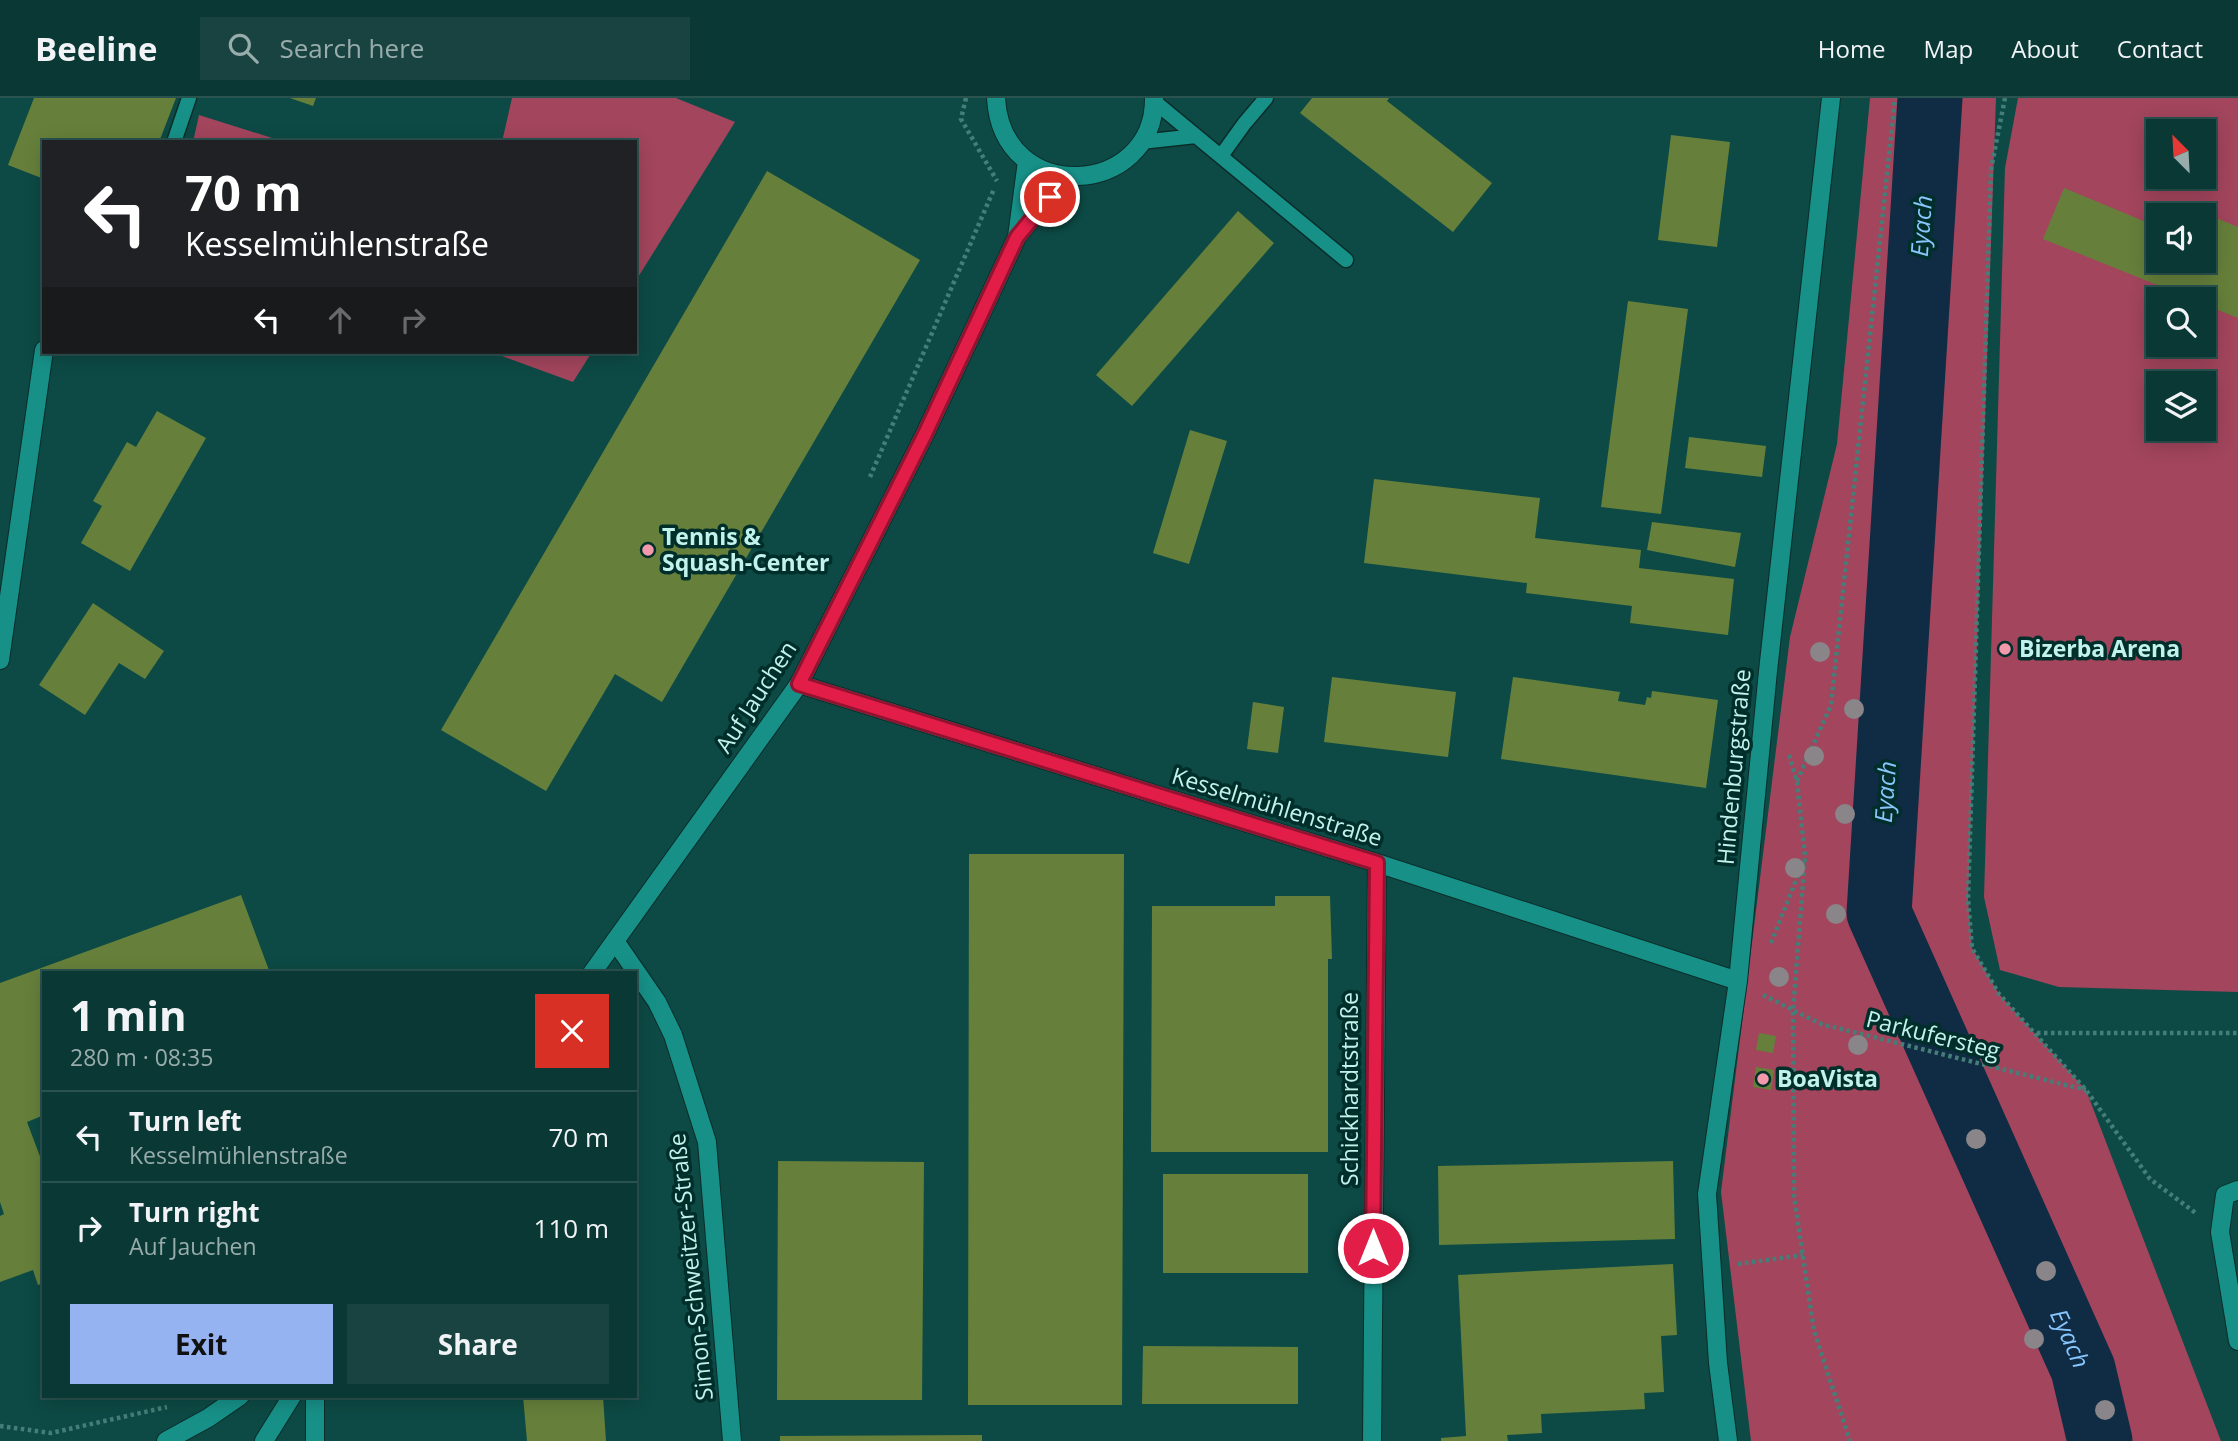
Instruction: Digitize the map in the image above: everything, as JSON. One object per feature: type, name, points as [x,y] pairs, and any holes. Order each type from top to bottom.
[{"type":"street","points":[[996,98],[997,116],[1008,141],[1027,161],[1045,172],[1066,176],[1087,176],[1108,170],[1126,158],[1141,142],[1150,123],[1154,100]]},
{"type":"street","name":"Hindenburgstraße","points":[[1728,1441],[1718,1363],[1707,1194],[1738,981],[1768,671],[1831,98]]},
{"type":"street","name":"Auf Jauchen","points":[[1017,237],[1027,161]]},
{"type":"street","name":"Auf Jauchen","points":[[593,971],[799,684],[925,434],[1017,237],[1066,176]]},
{"type":"street","points":[[0,660],[43,354]]},
{"type":"street","name":"Kesselmühlenstraße","points":[[799,684],[1377,863],[1738,981]]},
{"type":"street","name":"Schickhardtstraße","points":[[1372,1441],[1377,863]]},
{"type":"street","name":"Simon-Schweitzer-Straße","points":[[615,942],[635,971]]},
{"type":"street","name":"Simon-Schweitzer-Straße","points":[[637,973],[657,1002],[673,1035],[707,1142],[732,1441]]},
{"type":"street","points":[[2238,1190],[2225,1195],[2220,1232],[2236,1314],[2238,1341]]},
{"type":"street","points":[[166,1441],[237,1398]]},
{"type":"street","points":[[264,1441],[291,1398]]},
{"type":"street","points":[[315,1398],[315,1441]]},
{"type":"lane","points":[[175,140],[189,98]]},
{"type":"lane","points":[[1221,156],[1266,98]]},
{"type":"lane","points":[[1154,100],[1346,260]]},
{"type":"lane","points":[[1141,142],[1196,136]]},
{"type":"path","points":[[866,487],[997,182],[961,119],[966,98]]},
{"type":"path","points":[[1797,782],[1831,705],[1895,98]]},
{"type":"path","points":[[2004,98],[1991,169],[1968,899],[1972,948],[1999,994],[2087,1090],[2150,1178],[2220,1232]]},
{"type":"path","points":[[1787,749],[1797,782],[1805,856],[1793,1011],[1794,1196],[1814,1331],[1849,1440]]},
{"type":"path","points":[[1767,953],[1805,856]]},
{"type":"path","name":"Parkufersteg","points":[[1762,995],[1821,1024],[2087,1090]]},
{"type":"path","points":[[2037,1033],[2238,1033]]},
{"type":"path","points":[[1712,1267],[1803,1255]]},
{"type":"path","points":[[0,1426],[51,1433],[179,1405]]},
{"type":"shaded area","points":[[512,98],[676,98],[735,122],[637,279],[637,140],[502,140]]},
{"type":"shaded area","points":[[1870,98],[1996,98],[1968,899],[1972,948],[1999,994],[2086,1090],[2221,1441],[1751,1441],[1721,1192],[1790,637],[1837,444]]},
{"type":"shaded area","points":[[2018,98],[2238,98],[2238,992],[2059,987],[2000,970],[1984,897],[2005,168]]},
{"type":"shaded area","points":[[199,115],[279,140],[193,140]]},
{"type":"shaded area","points":[[496,354],[591,354],[573,382]]},
{"type":"building","points":[[34,98],[176,98],[160,140],[42,140],[42,178],[8,165]]},
{"type":"building","points":[[290,98],[316,98],[313,106]]},
{"type":"building","points":[[1312,98],[1389,98],[1387,101],[1492,183],[1453,232],[1300,113]]},
{"type":"building","points":[[1671,135],[1730,142],[1717,247],[1658,240]]},
{"type":"building","points":[[767,171],[920,260],[662,702],[615,674],[546,791],[441,730]]},
{"type":"building","points":[[2064,188],[2146,222],[2146,273],[2216,273],[2216,218],[2238,227],[2238,318],[2216,309],[2216,287],[2162,287],[2043,239]]},
{"type":"building","points":[[1238,211],[1274,243],[1132,406],[1096,375]]},
{"type":"building","points":[[1628,301],[1688,309],[1661,514],[1601,507]]},
{"type":"building","points":[[157,411],[206,438],[130,571],[81,543],[102,506],[93,501],[127,442],[136,447]]},
{"type":"building","points":[[1190,430],[1227,441],[1189,564],[1153,553]]},
{"type":"building","points":[[1689,437],[1766,446],[1762,477],[1685,468]]},
{"type":"building","points":[[1374,479],[1540,498],[1535,538],[1641,550],[1639,568],[1734,579],[1728,635],[1630,623],[1632,606],[1526,593],[1527,583],[1364,563]]},
{"type":"building","points":[[1652,522],[1741,533],[1735,567],[1647,550]]},
{"type":"building","points":[[93,603],[164,651],[145,679],[119,663],[85,715],[39,685]]},
{"type":"building","points":[[1332,677],[1456,692],[1448,757],[1324,742]]},
{"type":"building","points":[[1513,677],[1620,692],[1618,701],[1645,705],[1647,697],[1651,698],[1652,691],[1718,700],[1706,788],[1501,759]]},
{"type":"building","points":[[1253,702],[1284,707],[1278,753],[1247,749]]},
{"type":"building","points":[[969,854],[1124,854],[1122,1405],[968,1405]]},
{"type":"building","points":[[241,895],[269,971],[42,971],[42,1116],[27,1122],[42,1162],[42,1284],[38,1285],[33,1270],[0,1282],[0,1216],[4,1214],[0,1202],[0,983]]},
{"type":"building","points":[[1275,896],[1330,896],[1332,959],[1328,959],[1328,1152],[1151,1152],[1152,906],[1275,906]]},
{"type":"building","points":[[1759,1033],[1776,1036],[1773,1053],[1756,1050]]},
{"type":"building","name":"BoaVista","points":[[1756,1067],[1774,1070],[1771,1090],[1753,1087]]},
{"type":"building","points":[[778,1161],[924,1162],[922,1400],[777,1400]]},
{"type":"building","points":[[1673,1161],[1675,1239],[1439,1245],[1438,1166]]},
{"type":"building","points":[[1163,1174],[1308,1174],[1308,1273],[1163,1273]]},
{"type":"building","points":[[1673,1264],[1677,1335],[1661,1336],[1664,1392],[1644,1393],[1645,1409],[1541,1414],[1542,1433],[1507,1435],[1508,1441],[1441,1441],[1441,1438],[1466,1436],[1458,1275]]},
{"type":"building","points":[[1143,1346],[1298,1347],[1298,1404],[1142,1404]]},
{"type":"building","points":[[523,1398],[603,1398],[606,1441],[527,1441]]},
{"type":"building","points":[[982,1435],[982,1441],[780,1441],[780,1436]]},
{"type":"waterway","name":"Eyach","points":[[1930,98],[1879,913],[2083,1369],[2100,1441]]},
{"type":"place","name":"Tennis & Squash-Center","points":[[648,550]]},
{"type":"place","name":"Bizerba Arena","points":[[2005,649]]},
{"type":"place","name":"BoaVista","points":[[1763,1079]]},
{"type":"route","points":[[1050,197],[1017,237],[925,434],[799,684],[1377,863],[1373,1248]]}]
